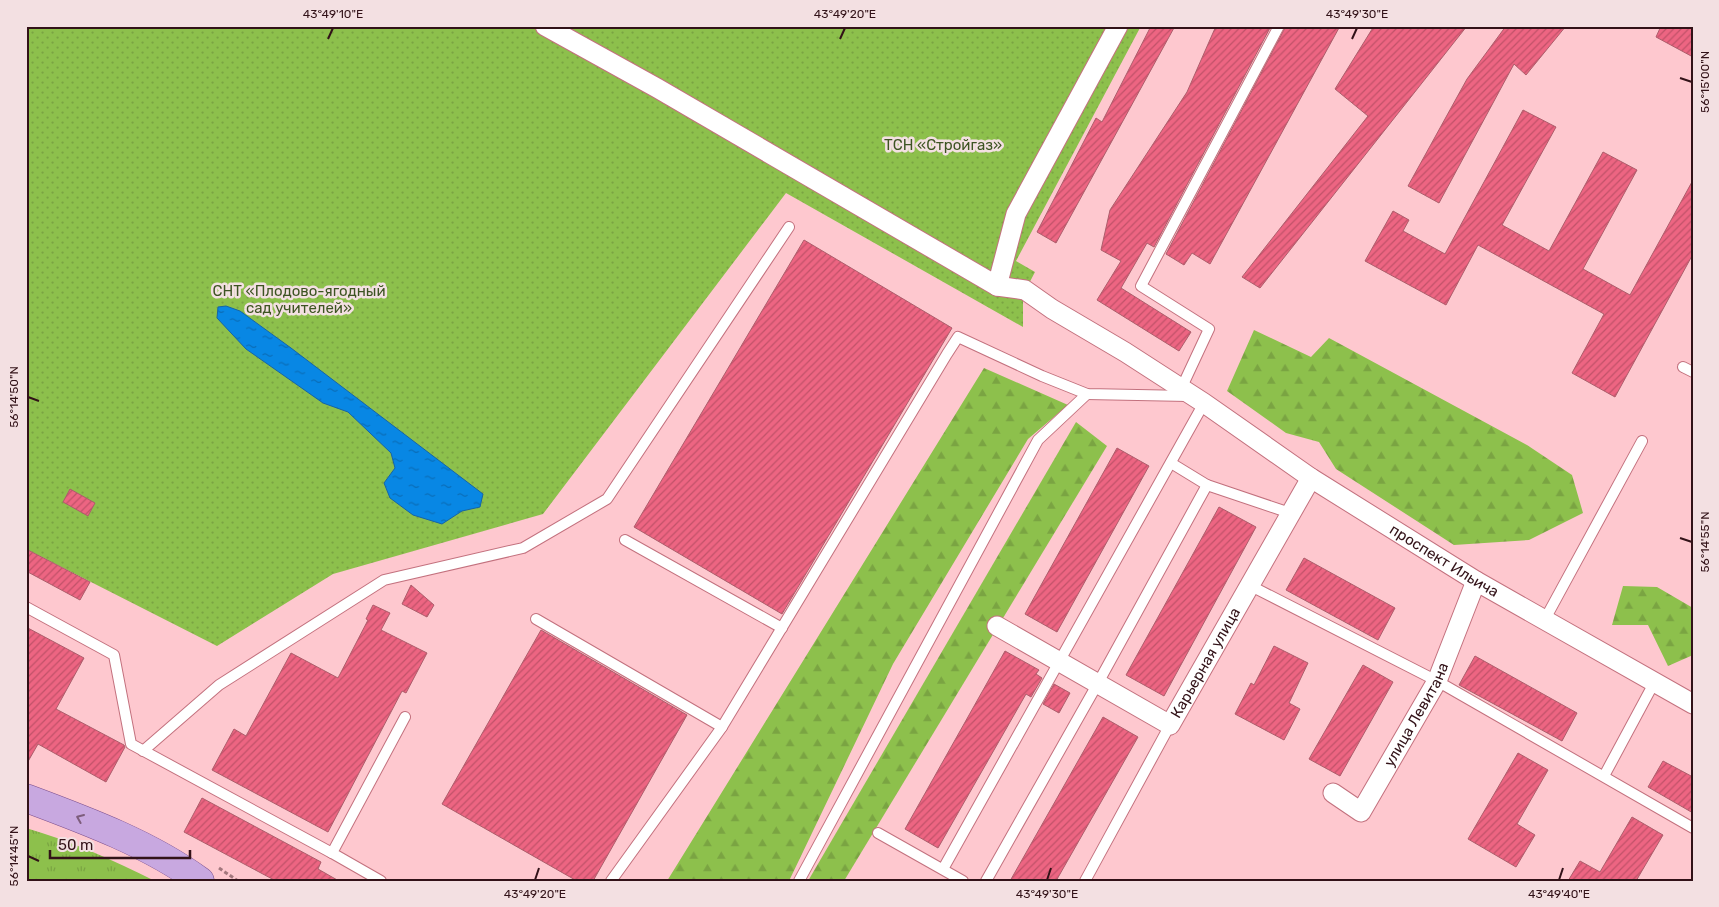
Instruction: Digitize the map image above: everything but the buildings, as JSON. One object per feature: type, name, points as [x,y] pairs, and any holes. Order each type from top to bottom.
[{"type":"main road","points":[[26,798],[74,816],[137,844],[200,881]]},
{"type":"street","points":[[545,26],[657,88],[996,286],[1016,214],[1118,26]]},
{"type":"street","name":"проспект Ильича","points":[[996,286],[1025,290],[1052,309],[1125,352],[1193,396],[1311,478],[1544,621],[1693,704]]},
{"type":"street","name":"Карьерная улица","points":[[997,626],[1170,725],[1311,478]]},
{"type":"street","name":"улица Левитана","points":[[1333,793],[1361,812],[1437,681],[1476,580]]},
{"type":"lane","points":[[943,869],[1171,463],[1193,396],[1209,330],[1141,286],[1279,26]]},
{"type":"lane","points":[[143,751],[219,685],[384,580],[523,548],[607,499],[789,227]]},
{"type":"lane","points":[[611,881],[722,727],[958,337],[1042,376],[1087,394],[1193,396]]},
{"type":"lane","points":[[1683,367],[1693,372]]},
{"type":"lane","points":[[799,881],[1038,440],[1087,394]]},
{"type":"lane","points":[[1544,621],[1642,442]]},
{"type":"lane","points":[[1171,463],[1207,484],[1290,513]]},
{"type":"lane","points":[[986,881],[1098,683],[1207,484]]},
{"type":"lane","points":[[625,540],[782,628]]},
{"type":"lane","points":[[1249,585],[1437,681],[1693,828]]},
{"type":"lane","points":[[26,607],[114,655],[131,744],[381,881]]},
{"type":"lane","points":[[536,619],[722,727]]},
{"type":"lane","points":[[1604,776],[1654,683]]},
{"type":"lane","points":[[332,853],[405,717]]},
{"type":"lane","points":[[1085,881],[1170,725]]},
{"type":"lane","points":[[878,833],[960,880]]},
{"type":"green space","name":"СНТ «Плодово-ягодный сад учителей»","points":[[26,26],[1141,26],[1016,261],[1035,272],[1023,295],[1023,327],[786,193],[543,514],[333,574],[217,646],[26,549]]},
{"type":"green space","points":[[1254,330],[1311,357],[1329,338],[1527,445],[1572,475],[1583,513],[1529,540],[1454,545],[1336,469],[1319,442],[1286,433],[1227,391]]},
{"type":"green space","points":[[984,368],[1068,405],[1028,439],[893,664],[789,881],[667,881]]},
{"type":"green space","points":[[1076,422],[1107,446],[844,881],[808,881]]},
{"type":"green space","points":[[1623,586],[1657,587],[1693,608],[1693,655],[1668,666],[1648,625],[1612,625]]},
{"type":"green space","points":[[26,828],[92,851],[155,881],[26,881]]},
{"type":"water","points":[[226,306],[240,311],[291,348],[483,494],[480,507],[462,511],[442,524],[413,515],[390,498],[384,483],[395,468],[391,453],[348,412],[323,403],[246,349],[217,318],[218,307]]},
{"type":"park label","name":"ТСН «Стройгаз»","points":[[943,145]]}]
